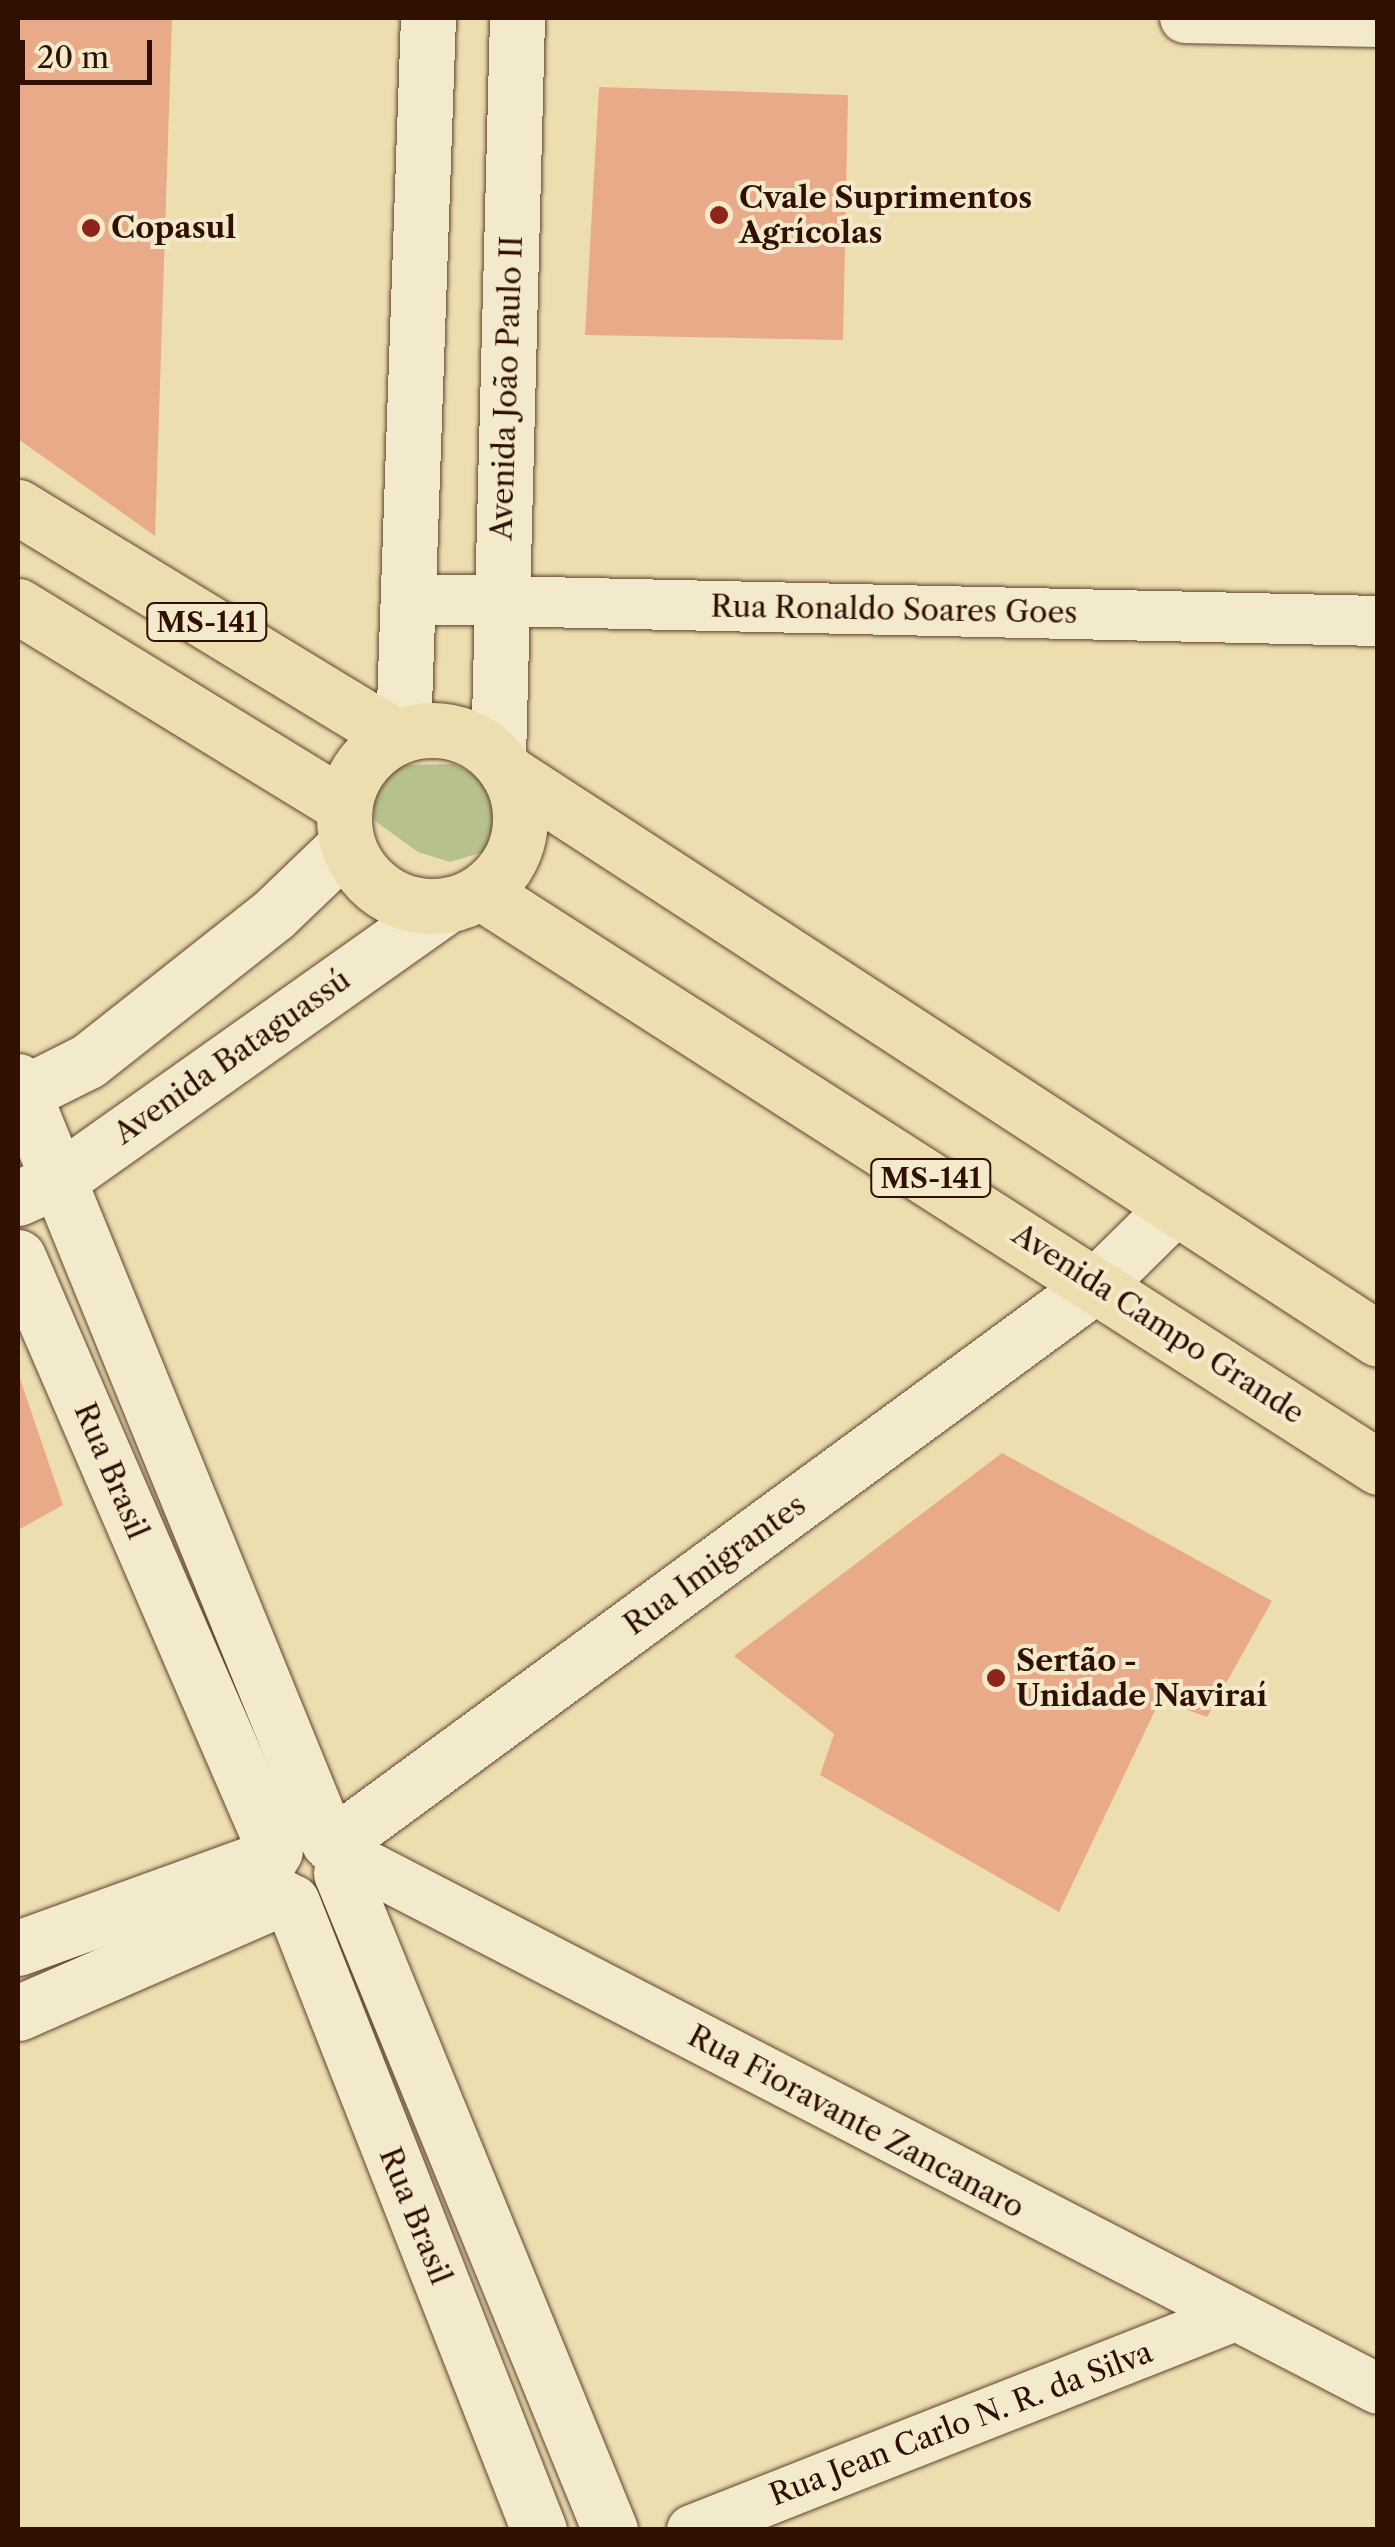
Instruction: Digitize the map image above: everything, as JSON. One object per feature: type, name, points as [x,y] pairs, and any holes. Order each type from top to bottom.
[{"type":"main road","name":"MS-141","points":[[18,506],[399,735]]},
{"type":"main road","name":"MS-141","points":[[18,606],[345,825]]},
{"type":"main road","points":[[502,765],[520,804],[518,837],[506,869],[462,901],[402,904],[368,880],[345,825],[361,764],[399,735],[436,729],[470,738],[502,765],[1172,1210],[1378,1339]]},
{"type":"main road","name":"Avenida Campo Grande","points":[[462,901],[1097,1284],[1378,1467]]},
{"type":"street","points":[[399,735],[410,599],[428,18]]},
{"type":"street","name":"Avenida João Paulo II","points":[[502,765],[502,601],[518,18]]},
{"type":"street","points":[[1185,18],[1378,22]]},
{"type":"street","name":"Rua Ronaldo Soares Goes","points":[[410,599],[1378,621]]},
{"type":"street","points":[[345,825],[273,915],[88,1061],[19,1090],[39,1188],[334,1852],[610,2530]]},
{"type":"street","name":"Avenida Bataguassú","points":[[39,1188],[462,901]]},
{"type":"street","name":"Rua Imigrantes","points":[[280,1877],[323,1900],[334,1852],[1097,1284],[1172,1210]]},
{"type":"street","name":"Rua Brasil","points":[[18,1257],[280,1877],[539,2530]]},
{"type":"street","name":"Rua Fioravante Zancanaro","points":[[334,1852],[1230,2318],[1376,2382]]},
{"type":"street","points":[[18,1948],[280,1877]]},
{"type":"street","points":[[18,2013],[280,1877]]},
{"type":"street","name":"Rua Jean Carlo N. R. da Silva","points":[[692,2530],[1230,2318]]},
{"type":"green space","points":[[453,764],[487,780],[510,821],[500,847],[450,862],[418,852],[375,821],[372,792],[396,765]]},
{"type":"building","name":"Copasul","points":[[18,18],[172,18],[155,536],[18,439]]},
{"type":"building","name":"Cvale Suprimentos Agrícolas","points":[[599,87],[848,95],[843,340],[585,335]]},
{"type":"building","points":[[18,1373],[63,1505],[18,1530]]},
{"type":"building","name":"Sertão - Unidade Naviraí","points":[[1002,1453],[1272,1601],[1207,1717],[1160,1700],[1059,1912],[820,1775],[834,1734],[734,1656]]},
{"type":"place","name":"Cvale Suprimentos Agrícolas","points":[[719,215]]},
{"type":"place","name":"Copasul","points":[[91,228]]},
{"type":"place","name":"Sertão - Unidade Naviraí","points":[[996,1678]]}]
